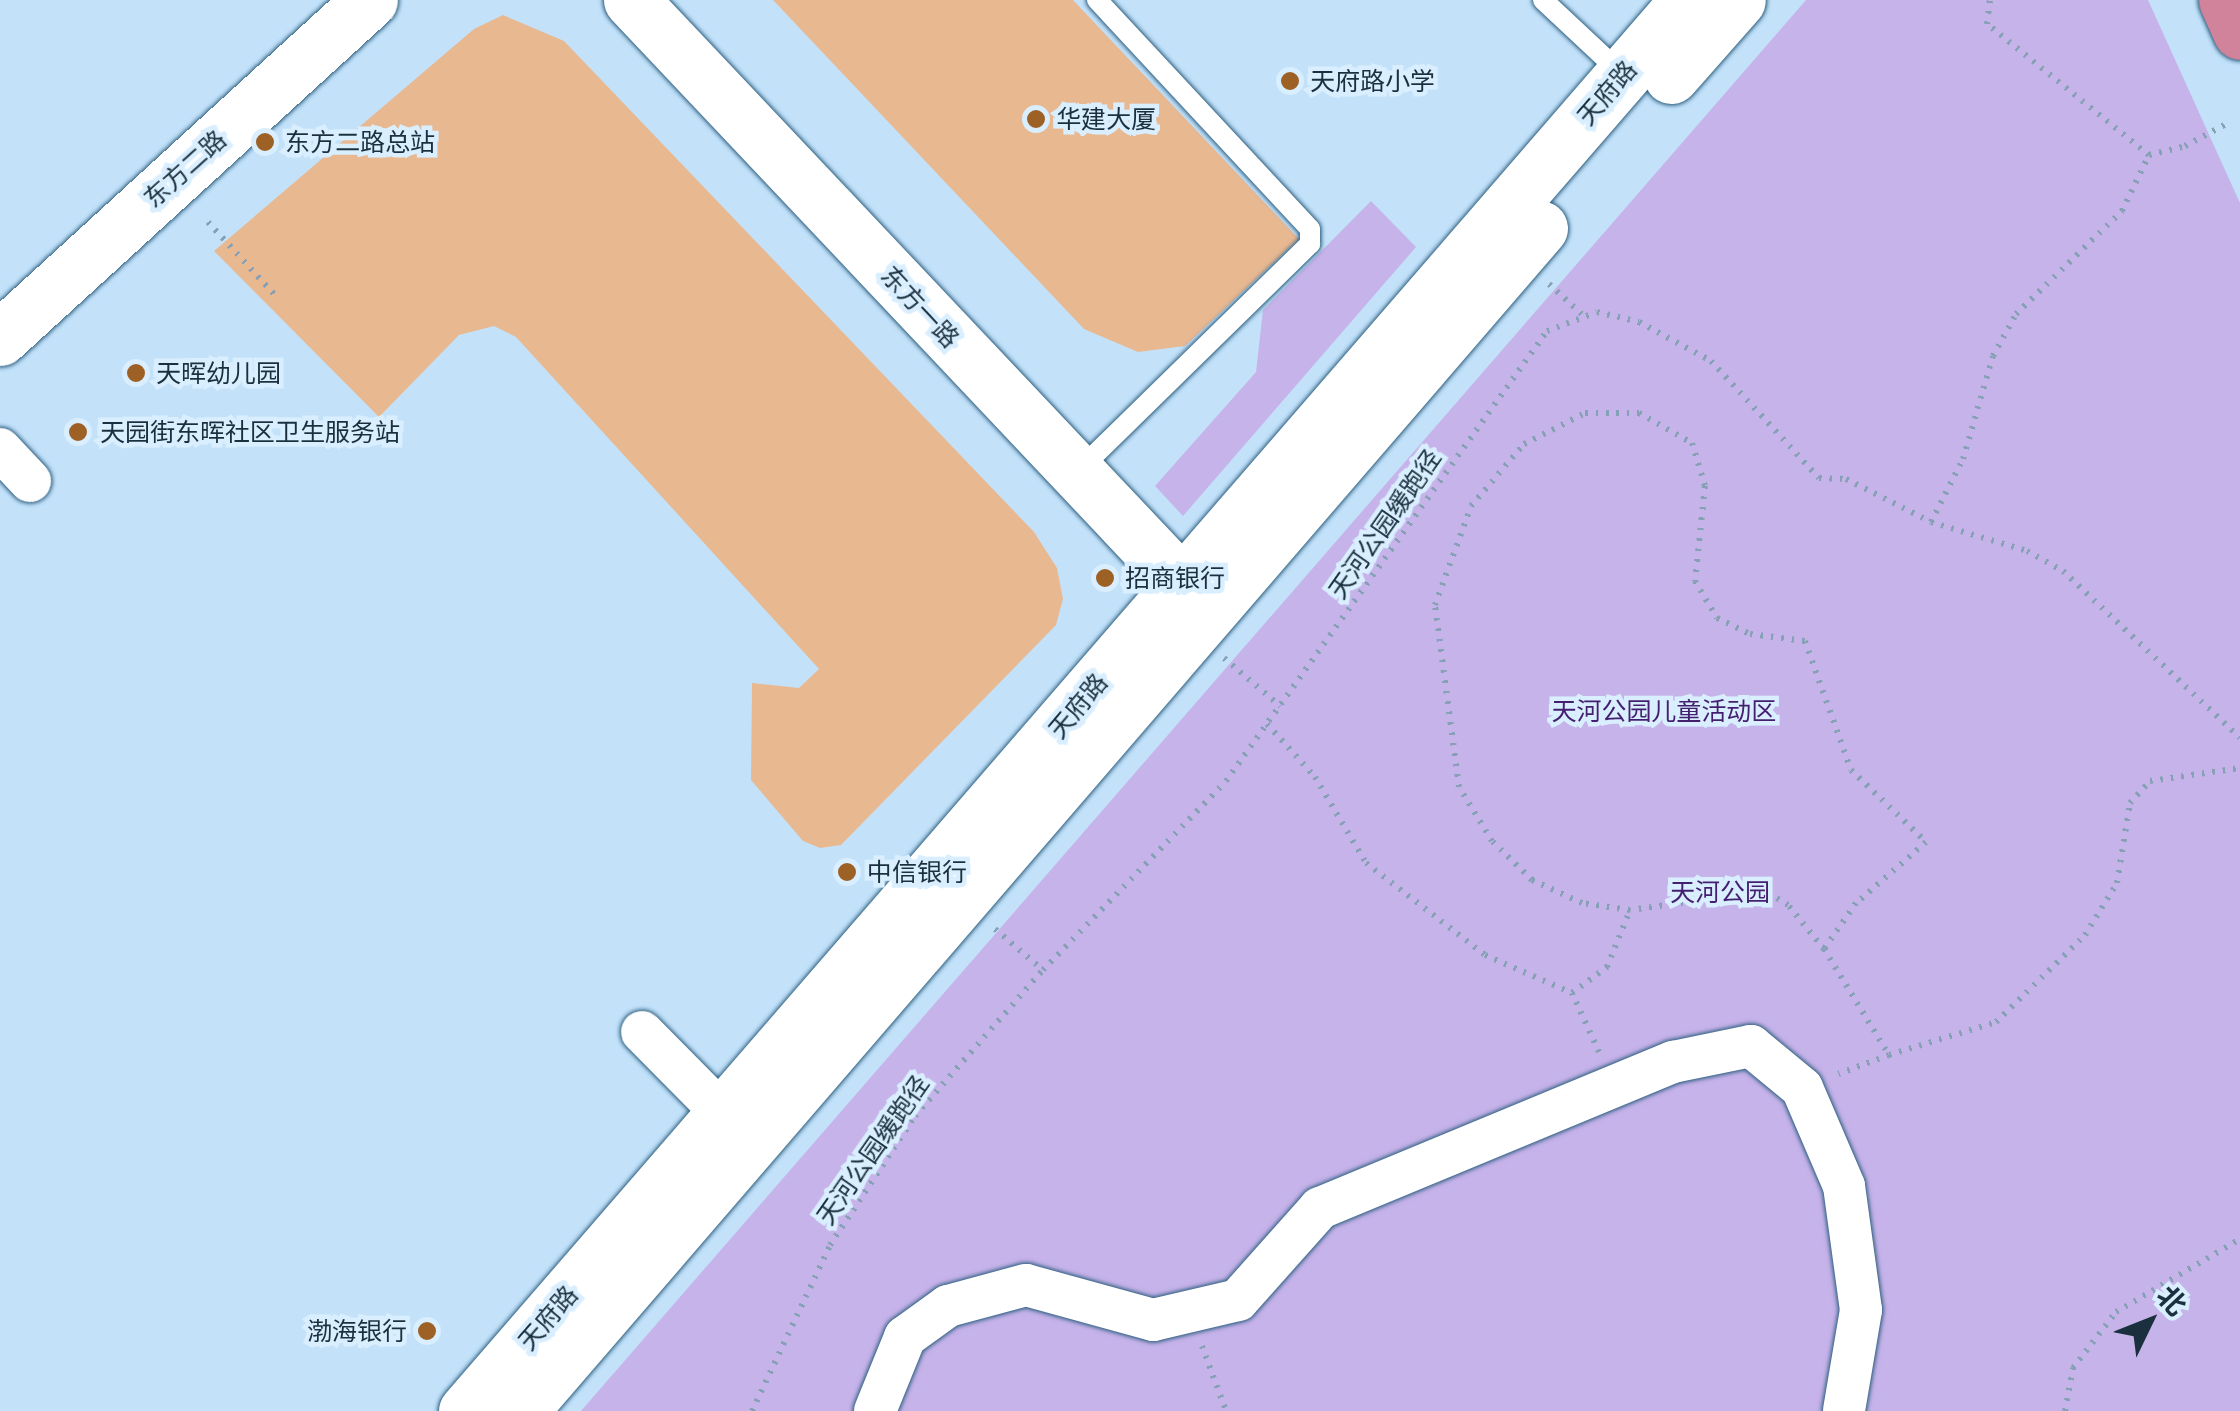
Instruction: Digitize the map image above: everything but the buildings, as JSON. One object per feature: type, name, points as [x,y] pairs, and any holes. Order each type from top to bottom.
[{"type":"highway","points":[[2226,0],[2240,32]]},
{"type":"main road","name":"东方二路","points":[[0,338],[370,0]]},
{"type":"main road","name":"东方一路","points":[[631,0],[1076,473],[1195,609]]},
{"type":"main road","name":"天府路","points":[[520,1411],[1195,609],[1623,75],[1688,0]]},
{"type":"main road","name":"天府路","points":[[466,1411],[725,1116],[1195,609],[1738,0]]},
{"type":"street","points":[[0,449],[30,481]]},
{"type":"street","points":[[642,1032],[725,1116]]},
{"type":"street","points":[[875,1411],[905,1337],[948,1306],[1026,1285],[1153,1320],[1238,1300],[1320,1208],[1673,1062],[1752,1046],[1802,1088],[1844,1186],[1862,1310],[1844,1411]]},
{"type":"lane","points":[[1076,473],[1310,244],[1310,229],[1097,0]]},
{"type":"lane","points":[[1544,0],[1623,75]]},
{"type":"path","points":[[1990,0],[1987,24],[2149,155]]},
{"type":"path","points":[[2149,155],[2185,146],[2226,124]]},
{"type":"path","points":[[1931,522],[1963,459],[1993,356],[2016,314],[2122,212],[2149,155]]},
{"type":"path","points":[[208,222],[274,294]]},
{"type":"path","name":"天河公园缓跑径","points":[[752,1411],[830,1246],[904,1132],[1043,970],[1226,782],[1548,331],[1597,312],[1639,322],[1710,361],[1819,478],[1846,479],[1931,522],[2027,551],[2063,571],[2240,738]]},
{"type":"path","points":[[1824,949],[1856,903],[1926,842],[1850,770],[1805,641],[1750,634],[1717,618],[1695,581],[1705,486],[1692,443],[1639,413],[1584,413],[1524,444],[1471,506],[1435,605],[1459,786],[1492,841],[1532,880],[1582,903],[1630,910],[1766,892],[1788,905],[1824,949],[1889,1055]]},
{"type":"path","points":[[1195,609],[1280,706]]},
{"type":"path","points":[[1267,724],[1315,777],[1366,862],[1485,955],[1572,993],[1615,1086]]},
{"type":"path","points":[[1802,1088],[1889,1055],[1996,1022],[2085,935],[2117,884],[2130,803],[2150,781],[2240,768]]},
{"type":"path","points":[[1572,993],[1607,967],[1630,910]]},
{"type":"path","points":[[1008,941],[1043,970]]},
{"type":"path","points":[[2064,1411],[2073,1368],[2116,1312],[2240,1239]]},
{"type":"path","points":[[1190,1312],[1226,1411]]},
{"type":"green space","name":"天河公园","points":[[1806,0],[2148,0],[2240,203],[2240,1411],[581,1411]]},
{"type":"green space","points":[[1371,201],[1416,247],[1183,516],[1155,486],[1256,372],[1263,310]]},
{"type":"place","name":"天府路小学","points":[[1290,81]]},
{"type":"place","name":"华建大厦","points":[[1036,119]]},
{"type":"place","name":"东方二路总站","points":[[265,142]]},
{"type":"place","name":"天晖幼儿园","points":[[136,373]]},
{"type":"place","name":"天园街东晖社区卫生服务站","points":[[78,432]]},
{"type":"place","name":"招商银行","points":[[1105,578]]},
{"type":"place","name":"中信银行","points":[[847,872]]},
{"type":"place","name":"渤海银行","points":[[427,1331]]},
{"type":"park label","name":"天河公园儿童活动区","points":[[1664,711]]}]
